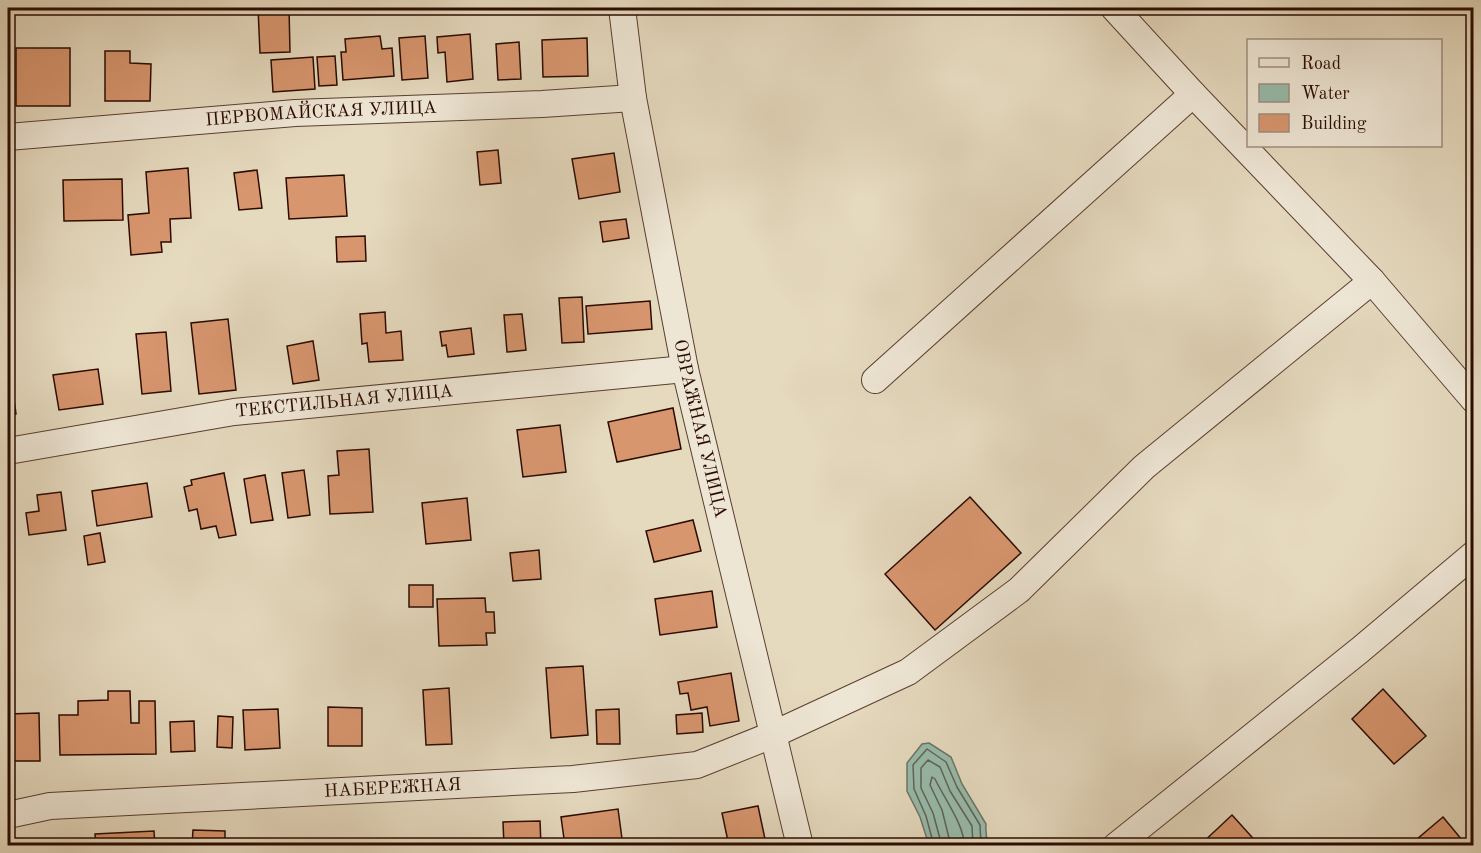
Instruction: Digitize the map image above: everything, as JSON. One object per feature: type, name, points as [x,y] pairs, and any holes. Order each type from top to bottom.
[{"type":"street","name":"ОВРАЖНАЯ УЛИЦА","points":[[622,8],[633,98],[685,369],[800,846]]},
{"type":"street","points":[[1114,8],[1193,94],[1372,280],[1473,400]]},
{"type":"street","points":[[875,380],[1193,94]]},
{"type":"street","name":"ПЕРВОМАЙСКАЯ УЛИЦА","points":[[8,137],[295,113],[542,104],[633,98]]},
{"type":"street","name":"НАБЕРЕЖНАЯ","points":[[8,815],[62,806],[573,779],[697,765],[772,735],[908,672],[1018,590],[1144,466],[1372,280]]},
{"type":"street","name":"ТЕКСТИЛЬНАЯ УЛИЦА","points":[[8,451],[234,412],[685,369]]},
{"type":"street","points":[[1116,846],[1351,657],[1473,554]]},
{"type":"water","points":[[929,743],[951,757],[962,784],[986,824],[986,845],[929,845],[920,817],[907,791],[907,763],[922,744]]},
{"type":"building","points":[[64,8],[87,8],[87,10],[64,11]]},
{"type":"building","points":[[258,8],[289,8],[290,52],[260,53]]},
{"type":"building","points":[[470,34],[473,79],[447,82],[445,52],[438,53],[437,37]]},
{"type":"building","points":[[380,36],[382,49],[392,48],[394,76],[343,80],[341,52],[346,52],[345,39]]},
{"type":"building","points":[[425,36],[428,78],[402,80],[399,38]]},
{"type":"building","points":[[587,38],[588,76],[543,77],[542,40]]},
{"type":"building","points":[[519,42],[521,79],[498,80],[496,44]]},
{"type":"building","points":[[16,48],[70,48],[70,106],[16,106]]},
{"type":"building","points":[[105,51],[130,51],[130,63],[151,64],[150,101],[105,101]]},
{"type":"building","points":[[335,56],[337,85],[319,86],[317,57]]},
{"type":"building","points":[[313,57],[315,89],[273,92],[271,60]]},
{"type":"building","points":[[498,150],[501,183],[480,185],[477,152]]},
{"type":"building","points":[[614,153],[620,192],[579,199],[572,159]]},
{"type":"building","points":[[188,168],[191,218],[170,219],[171,242],[161,242],[162,252],[131,255],[128,215],[149,213],[146,172]]},
{"type":"building","points":[[257,170],[262,208],[239,210],[234,173]]},
{"type":"building","points":[[344,175],[347,216],[289,219],[286,178]]},
{"type":"building","points":[[122,179],[123,220],[64,221],[63,180]]},
{"type":"building","points":[[626,219],[629,238],[603,242],[600,222]]},
{"type":"building","points":[[365,236],[366,261],[337,262],[336,237]]},
{"type":"building","points":[[582,297],[584,342],[562,343],[559,298]]},
{"type":"building","points":[[650,301],[652,329],[588,334],[586,306]]},
{"type":"building","points":[[385,312],[386,333],[401,331],[403,360],[369,362],[367,343],[362,344],[360,314]]},
{"type":"building","points":[[522,314],[526,350],[507,352],[504,315]]},
{"type":"building","points":[[228,319],[236,390],[199,394],[191,323]]},
{"type":"building","points":[[471,328],[474,354],[448,357],[446,345],[442,346],[440,332]]},
{"type":"building","points":[[166,332],[171,391],[142,394],[136,334]]},
{"type":"building","points":[[313,341],[319,380],[293,384],[287,346]]},
{"type":"building","points":[[98,369],[103,404],[59,410],[53,375]]},
{"type":"building","points":[[11,377],[16,414],[8,416],[8,378]]},
{"type":"building","points":[[673,408],[681,449],[617,462],[608,422]]},
{"type":"building","points":[[560,425],[566,472],[523,477],[517,430]]},
{"type":"building","points":[[369,449],[373,512],[330,514],[328,476],[339,475],[337,451]]},
{"type":"building","points":[[304,470],[310,515],[288,518],[282,473]]},
{"type":"building","points":[[224,473],[236,535],[219,538],[216,526],[201,529],[197,509],[189,511],[184,487],[192,485],[191,480]]},
{"type":"building","points":[[265,475],[273,520],[251,523],[244,479]]},
{"type":"building","points":[[147,483],[152,517],[97,526],[92,491]]},
{"type":"building","points":[[61,492],[66,530],[29,535],[26,513],[39,511],[37,495]]},
{"type":"building","points":[[970,497],[1021,553],[935,630],[885,574]]},
{"type":"building","points":[[467,498],[471,540],[426,544],[422,503]]},
{"type":"building","points":[[693,520],[701,551],[654,562],[646,531]]},
{"type":"building","points":[[100,533],[105,562],[88,565],[84,536]]},
{"type":"building","points":[[539,550],[541,579],[513,581],[510,553]]},
{"type":"building","points":[[409,585],[433,585],[433,607],[409,607]]},
{"type":"building","points":[[712,591],[717,627],[660,635],[655,599]]},
{"type":"building","points":[[485,598],[486,612],[494,612],[495,633],[486,633],[487,645],[439,646],[437,599]]},
{"type":"building","points":[[583,666],[588,735],[551,738],[546,668]]},
{"type":"building","points":[[731,673],[739,721],[710,726],[707,707],[691,710],[688,693],[680,694],[678,682]]},
{"type":"building","points":[[449,688],[452,744],[426,745],[423,690]]},
{"type":"building","points":[[1383,689],[1426,736],[1394,764],[1352,719]]},
{"type":"building","points":[[108,691],[130,691],[131,723],[139,723],[139,701],[155,701],[156,754],[60,755],[59,715],[78,715],[78,701],[108,700]]},
{"type":"building","points":[[328,707],[362,708],[362,746],[328,746]]},
{"type":"building","points":[[278,709],[280,748],[245,750],[243,710]]},
{"type":"building","points":[[619,709],[620,744],[597,744],[596,710]]},
{"type":"building","points":[[39,713],[40,761],[8,761],[8,714]]},
{"type":"building","points":[[702,713],[703,732],[677,734],[676,715]]},
{"type":"building","points":[[218,716],[233,717],[232,748],[217,747]]},
{"type":"building","points":[[194,721],[195,751],[171,752],[170,722]]},
{"type":"building","points":[[758,806],[765,839],[729,846],[722,813]]},
{"type":"building","points":[[618,809],[623,846],[577,846],[577,844],[565,846],[561,817]]},
{"type":"building","points":[[1232,815],[1260,846],[1199,846]]},
{"type":"building","points":[[1443,817],[1467,846],[1420,846],[1416,840]]},
{"type":"building","points":[[540,821],[541,846],[504,846],[503,822]]},
{"type":"building","points":[[193,830],[225,831],[225,846],[192,846]]},
{"type":"building","points":[[154,831],[155,846],[96,846],[95,834]]}]
